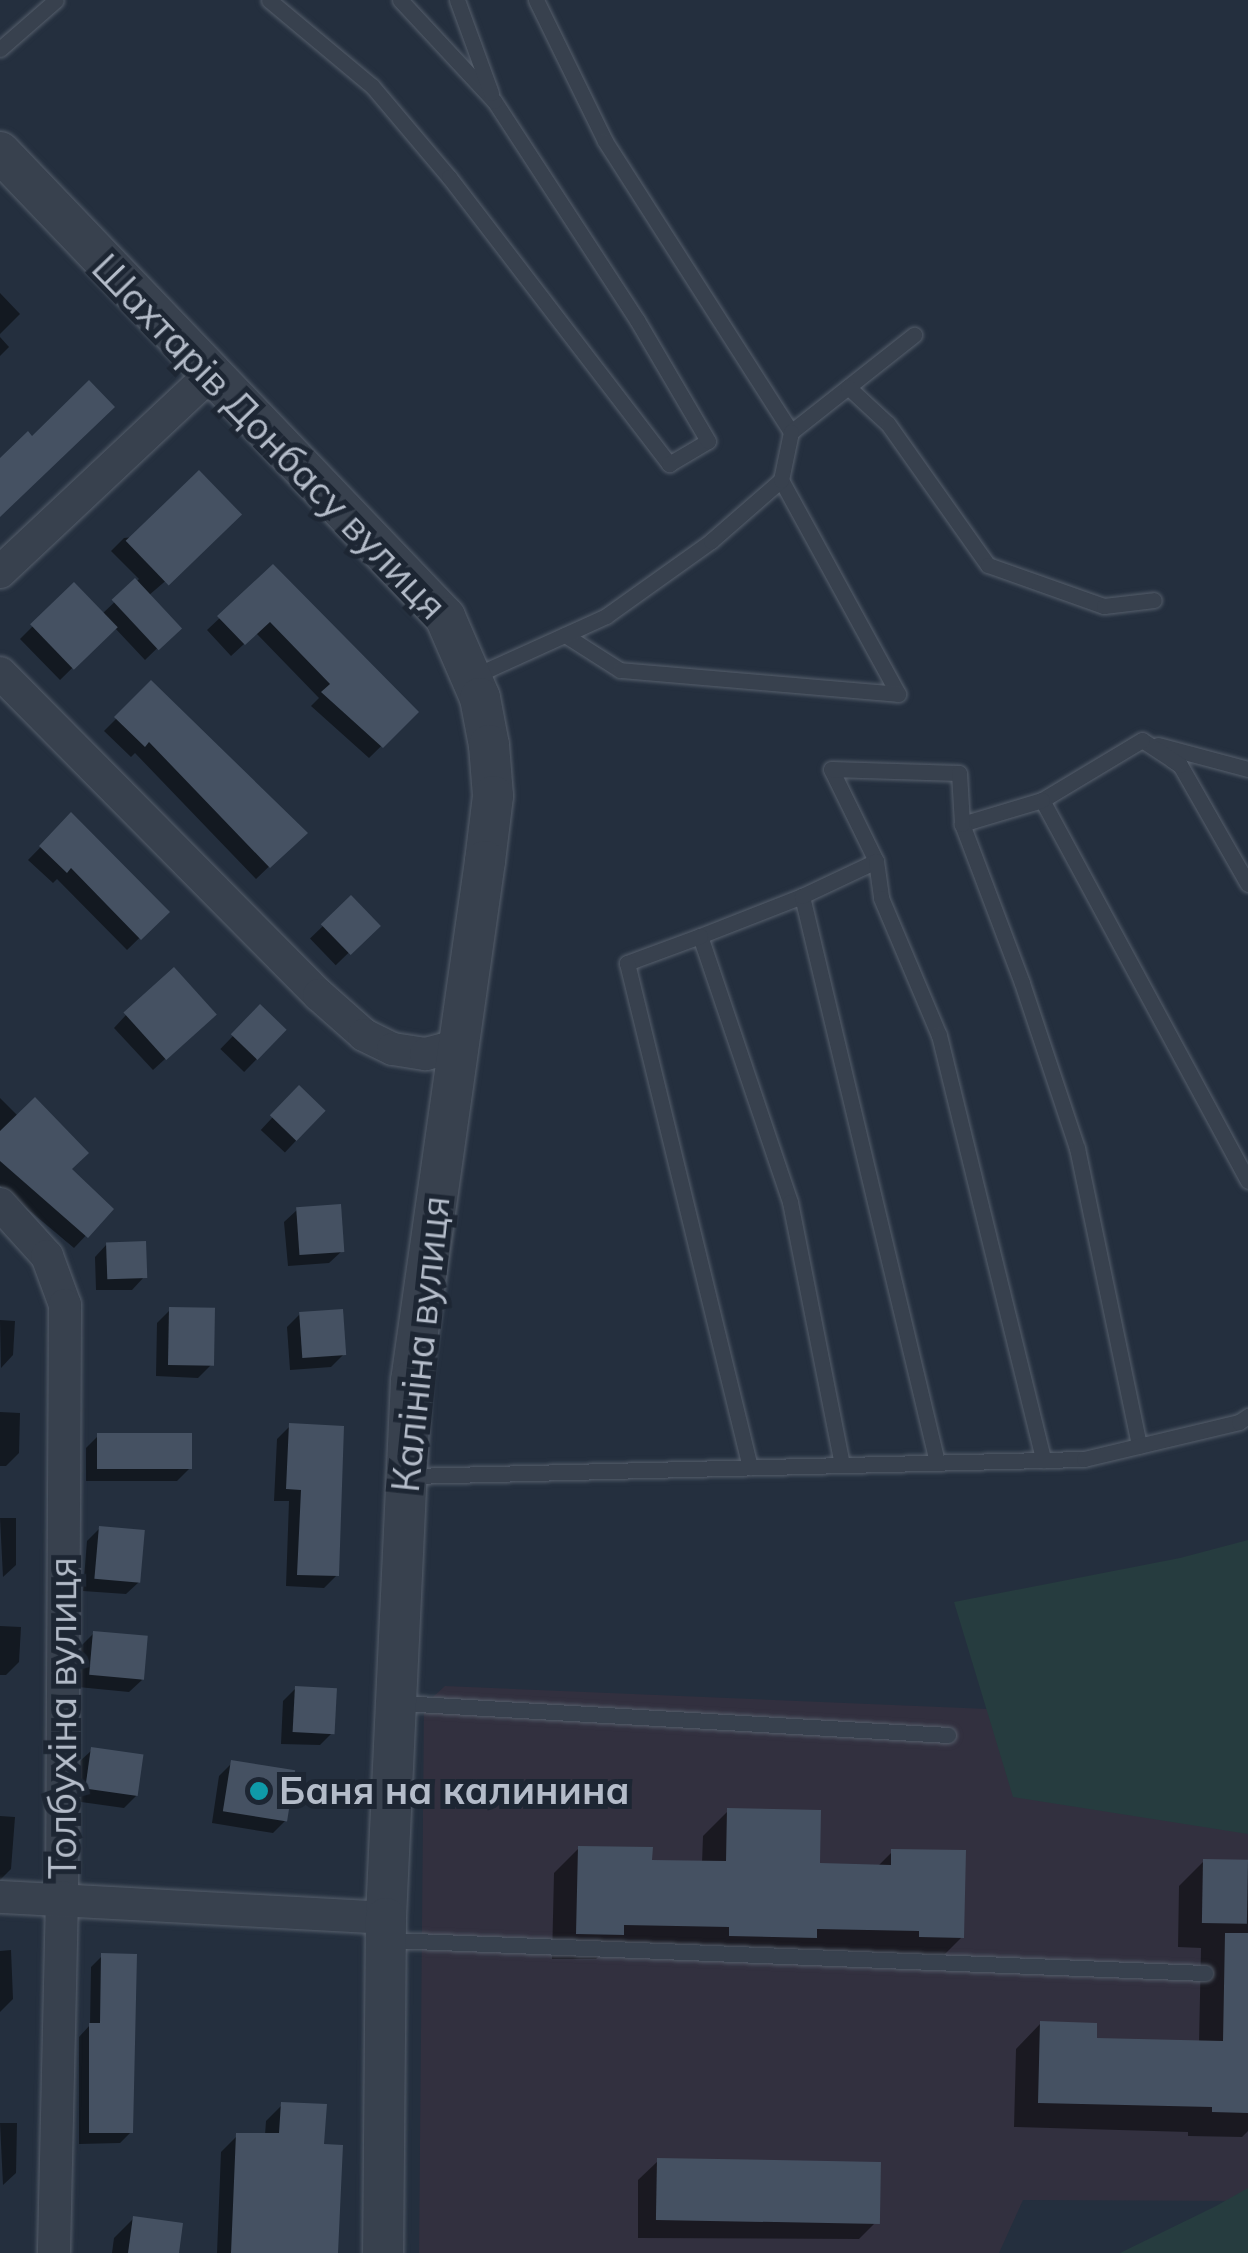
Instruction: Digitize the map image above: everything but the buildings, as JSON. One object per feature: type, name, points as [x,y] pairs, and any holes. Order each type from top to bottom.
[{"type":"street","name":"Шахтарів Донбасу вулиця","points":[[0,152],[209,376],[417,584],[444,617],[472,678],[490,746],[492,796],[456,1046]]},
{"type":"street","points":[[0,572],[209,376]]},
{"type":"street","points":[[0,673],[319,996],[364,1035],[393,1049],[426,1054],[456,1046]]},
{"type":"street","name":"Калініна вулиця","points":[[383,2253],[386,1929],[411,1381],[456,1046]]},
{"type":"street","name":"Толбухіна вулиця","points":[[0,1204],[47,1256],[65,1305],[62,1898],[54,2253]]},
{"type":"street","points":[[0,1896],[62,1898],[386,1929]]},
{"type":"lane","points":[[0,49],[56,0]]},
{"type":"lane","points":[[269,0],[372,86],[449,177],[669,464],[708,441],[637,320],[494,102],[400,0]]},
{"type":"lane","points":[[458,0],[494,102]]},
{"type":"lane","points":[[536,0],[605,141],[792,432]]},
{"type":"lane","points":[[472,678],[606,616],[712,541],[780,480],[792,432],[914,335]]},
{"type":"lane","points":[[848,386],[888,424],[988,565],[1104,606],[1154,600]]},
{"type":"lane","points":[[564,635],[620,670],[898,694],[780,480]]},
{"type":"lane","points":[[1142,740],[1180,765],[1248,884]]},
{"type":"lane","points":[[962,824],[1042,800],[1142,740],[1248,768]]},
{"type":"lane","points":[[1044,1460],[939,1035],[882,898],[876,861],[831,769],[959,773],[962,824],[1022,983],[1077,1148],[1140,1446]]},
{"type":"lane","points":[[1042,800],[1248,1181]]},
{"type":"lane","points":[[750,1466],[627,963],[802,896],[876,861]]},
{"type":"lane","points":[[802,896],[937,1462]]},
{"type":"lane","points":[[700,936],[790,1202],[842,1464]]},
{"type":"lane","points":[[406,1476],[1084,1459],[1248,1416]]},
{"type":"lane","points":[[396,1703],[948,1735]]},
{"type":"lane","points":[[386,1929],[1206,1973]]},
{"type":"shaded area","points":[[445,1686],[1248,1720],[1248,2201],[1023,2200],[999,2253],[419,2253],[424,1705]]},
{"type":"green space","points":[[1248,1540],[1248,1834],[1013,1797],[954,1602],[1180,1558]]},
{"type":"green space","points":[[1248,2188],[1248,2253],[1120,2253],[1216,2206]]},
{"type":"place","name":"Баня на калинина","points":[[259,1791]]}]
